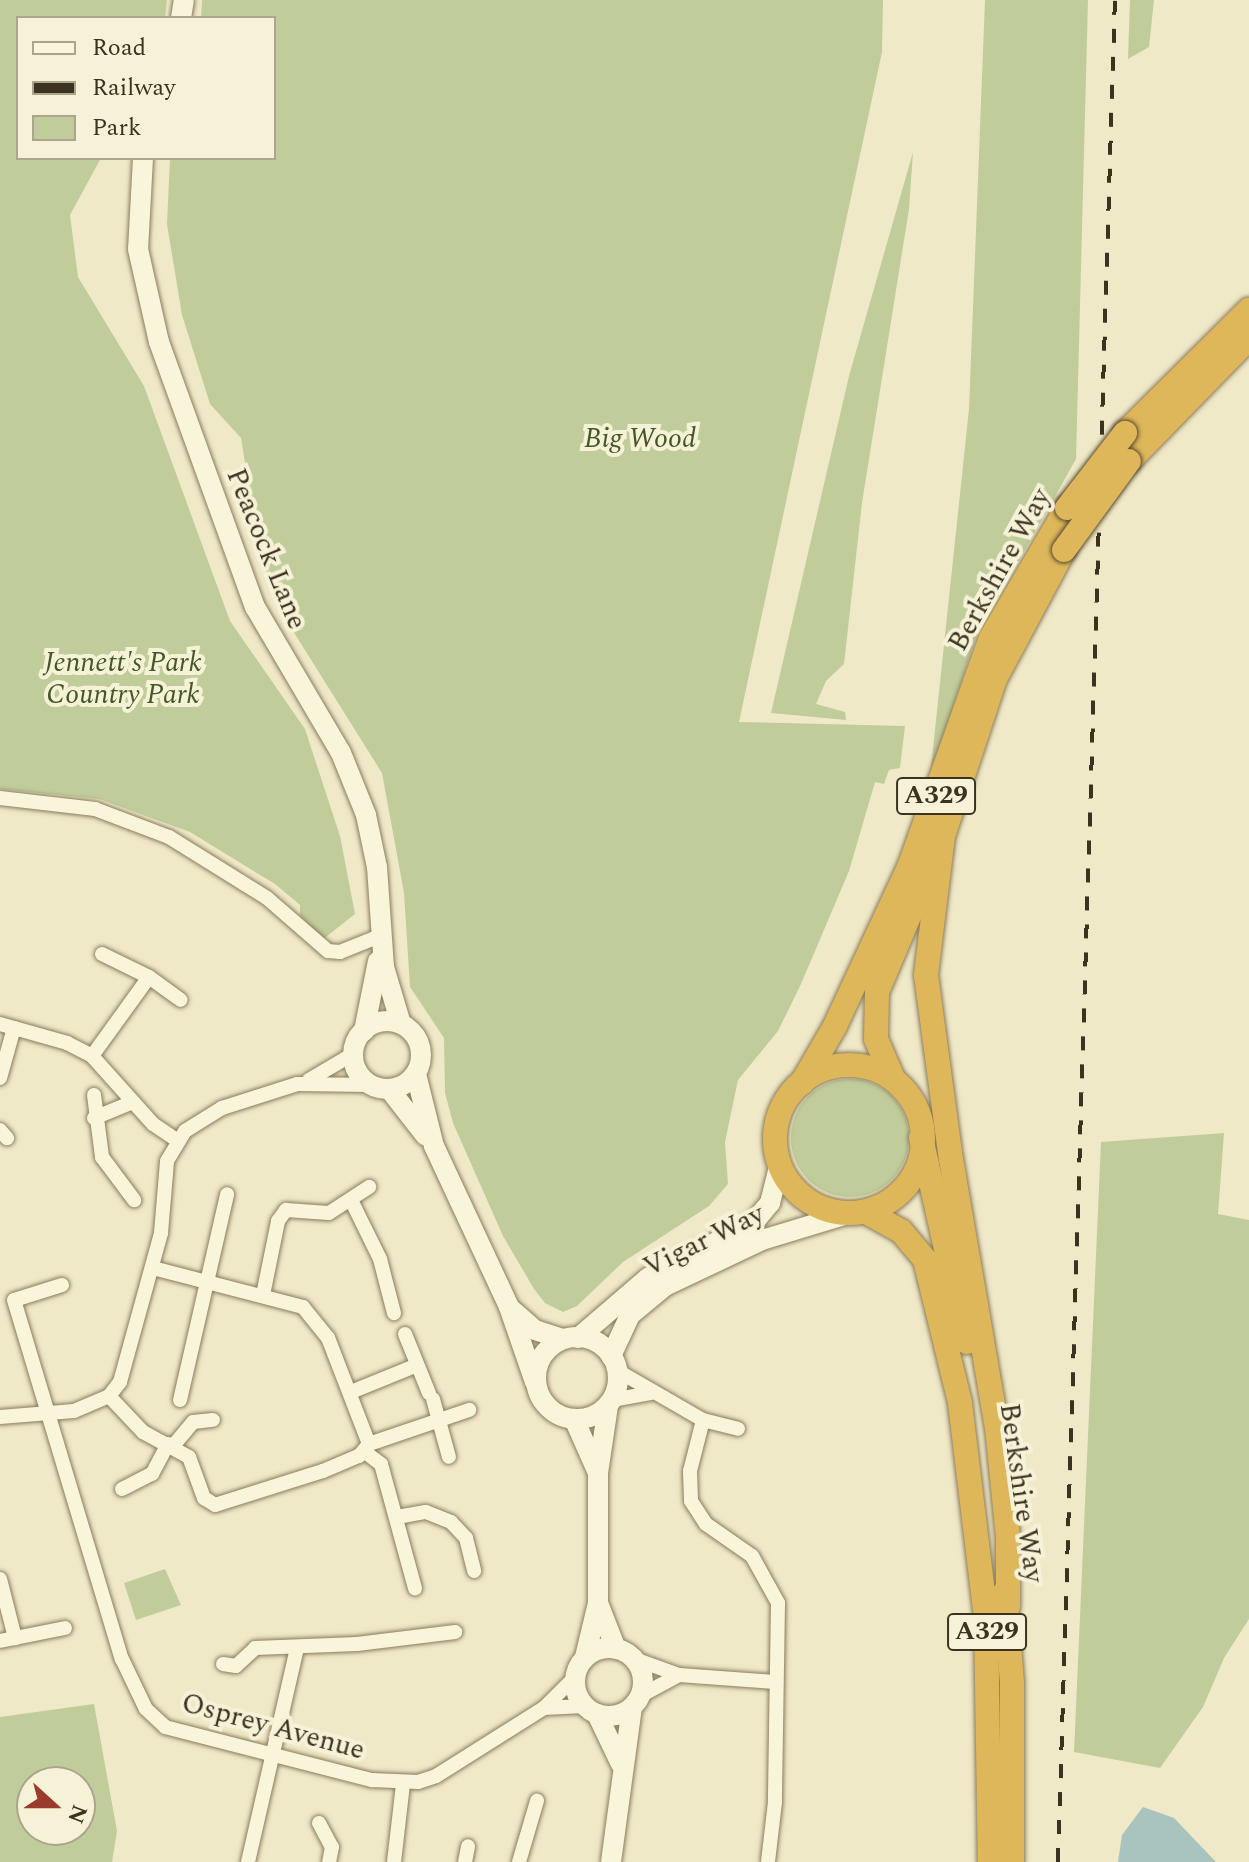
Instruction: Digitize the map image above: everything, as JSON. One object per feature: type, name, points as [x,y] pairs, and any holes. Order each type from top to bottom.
[{"type":"highway","name":"Berkshire Way","points":[[802,1083],[835,1026],[910,865],[991,638],[1067,508],[1125,433],[1249,310]]},
{"type":"highway","name":"Berkshire Way","points":[[892,1076],[876,1039],[875,1003],[943,836],[995,679],[1064,550],[1129,461],[1249,338]]},
{"type":"highway","name":"A329","points":[[943,836],[926,975],[944,1120],[997,1427],[1008,1537],[1008,1606]]},
{"type":"highway","points":[[802,1083],[848,1064],[872,1066],[892,1076]]},
{"type":"highway","name":"A329","points":[[892,1076],[911,1099],[921,1138]]},
{"type":"highway","name":"A329","points":[[802,1083],[777,1122],[779,1168],[802,1198],[860,1214]]},
{"type":"highway","name":"Berkshire Way","points":[[921,1138],[970,1358],[1008,1606],[1012,1862]]},
{"type":"highway","points":[[860,1214],[901,1193],[921,1138]]},
{"type":"highway","name":"Berkshire Way","points":[[860,1214],[901,1231],[925,1260],[938,1298],[965,1433],[986,1618],[990,1862]]},
{"type":"street","name":"Peacock Lane","points":[[143,160],[138,249],[159,342],[255,607],[341,753],[362,803],[377,867],[382,940],[391,1001],[401,1024]]},
{"type":"street","points":[[0,798],[95,809],[169,837],[267,898],[328,951],[340,952],[382,940]]},
{"type":"street","name":"Peacock Lane","points":[[364,1031],[382,940]]},
{"type":"street","points":[[102,954],[149,977],[181,1000]]},
{"type":"street","points":[[92,1056],[149,977]]},
{"type":"street","points":[[0,1417],[74,1411],[109,1396],[129,1362],[161,1233],[162,1182],[177,1140],[222,1108],[305,1082],[353,1054],[364,1031],[381,1022],[401,1024],[420,1045],[416,1074],[434,1146],[509,1307],[535,1382],[549,1409],[574,1419],[594,1416],[610,1403],[650,1393]]},
{"type":"street","points":[[0,1078],[7,1026],[92,1056],[116,1077],[133,1102],[177,1140]]},
{"type":"street","points":[[353,1054],[357,1072],[370,1085]]},
{"type":"street","points":[[390,1090],[416,1074]]},
{"type":"street","points":[[305,1082],[370,1085],[390,1090],[434,1146]]},
{"type":"street","points":[[94,1095],[94,1118],[102,1157],[134,1200]]},
{"type":"street","points":[[94,1118],[133,1102]]},
{"type":"street","name":"Vigar Way","points":[[571,1338],[648,1278],[754,1222],[770,1203],[779,1168]]},
{"type":"street","points":[[263,1295],[278,1221],[286,1210],[329,1213],[352,1202],[369,1187]]},
{"type":"street","points":[[180,1400],[227,1194]]},
{"type":"street","points":[[352,1202],[380,1259],[394,1313]]},
{"type":"street","name":"Vigar Way","points":[[614,1363],[630,1315],[665,1286],[762,1240],[860,1214]]},
{"type":"street","points":[[153,1268],[303,1307],[316,1319],[351,1392],[367,1448],[381,1464],[415,1588]]},
{"type":"street","name":"Osprey Avenue","points":[[62,1285],[14,1300],[122,1659],[146,1709],[177,1732],[403,1784],[436,1776],[544,1708],[575,1677]]},
{"type":"street","points":[[509,1307],[535,1330],[571,1338],[614,1363],[650,1393],[703,1420],[738,1429]]},
{"type":"street","points":[[405,1334],[431,1396],[449,1457]]},
{"type":"street","points":[[535,1382],[544,1354],[571,1338]]},
{"type":"street","points":[[614,1363],[598,1473],[598,1603],[585,1657],[575,1677],[621,1764]]},
{"type":"street","points":[[351,1392],[417,1365]]},
{"type":"street","points":[[109,1396],[137,1427],[170,1445],[194,1464],[204,1498],[215,1505],[323,1471],[367,1448],[469,1410]]},
{"type":"street","points":[[574,1419],[598,1473]]},
{"type":"street","points":[[122,1489],[152,1474],[170,1445],[193,1422],[213,1420]]},
{"type":"street","points":[[703,1420],[690,1471],[691,1501],[706,1524],[752,1556],[767,1574],[778,1603],[768,1862]]},
{"type":"street","points":[[397,1517],[426,1512],[451,1522],[466,1538],[474,1571]]},
{"type":"street","points":[[0,1579],[15,1638]]},
{"type":"street","points":[[598,1603],[624,1653],[642,1674],[621,1764],[611,1862]]},
{"type":"street","points":[[0,1641],[65,1628]]},
{"type":"street","points":[[223,1664],[236,1666],[255,1648],[297,1648],[455,1632]]},
{"type":"street","points":[[248,1862],[297,1648]]},
{"type":"street","points":[[585,1657],[599,1649],[624,1653],[679,1675],[775,1682]]},
{"type":"street","points":[[590,1710],[614,1716],[679,1675]]},
{"type":"street","name":"Osprey Avenue","points":[[544,1708],[590,1710]]},
{"type":"street","points":[[394,1862],[403,1784]]},
{"type":"street","points":[[519,1862],[537,1801]]},
{"type":"street","points":[[319,1823],[332,1847],[329,1862]]},
{"type":"street","points":[[465,1862],[468,1846]]},
{"type":"green space","name":"Jennett's Park Country Park","points":[[0,0],[167,0],[165,16],[16,16],[16,160],[100,160],[70,215],[78,277],[144,386],[230,621],[305,729],[340,836],[355,914],[322,940],[300,915],[300,905],[275,884],[190,832],[99,799],[0,789]]},
{"type":"green space","name":"Big Wood","points":[[202,0],[883,0],[882,52],[739,722],[905,726],[900,768],[889,770],[884,784],[875,782],[849,871],[801,984],[778,1031],[738,1080],[725,1142],[728,1184],[709,1206],[623,1262],[577,1306],[563,1312],[545,1303],[503,1236],[453,1123],[445,1093],[444,1038],[410,987],[404,893],[382,773],[293,631],[260,556],[241,438],[210,404],[182,315],[167,224],[170,160],[276,160],[276,16],[201,16]]},
{"type":"green space","points":[[985,0],[1088,0],[1076,459],[976,637],[930,777],[969,409]]},
{"type":"green space","points":[[1130,0],[1154,0],[1149,47],[1128,59]]},
{"type":"green space","points":[[913,152],[909,209],[862,503],[844,664],[826,681],[816,704],[845,712],[846,720],[771,713],[849,376]]},
{"type":"green space","points":[[850,1079],[883,1089],[899,1105],[909,1138],[899,1171],[883,1187],[850,1197],[817,1187],[801,1171],[791,1138],[801,1105],[817,1089]]},
{"type":"green space","points":[[1224,1133],[1218,1214],[1249,1220],[1249,1619],[1224,1658],[1203,1707],[1160,1768],[1074,1752],[1101,1142]]},
{"type":"green space","points":[[165,1569],[181,1605],[136,1620],[124,1583]]},
{"type":"green space","points":[[94,1704],[117,1831],[112,1862],[0,1862],[0,1717]]},
{"type":"water","points":[[1143,1807],[1174,1818],[1216,1862],[1118,1862],[1122,1835]]},
{"type":"railway","points":[[1058,1862],[1115,0]]}]
